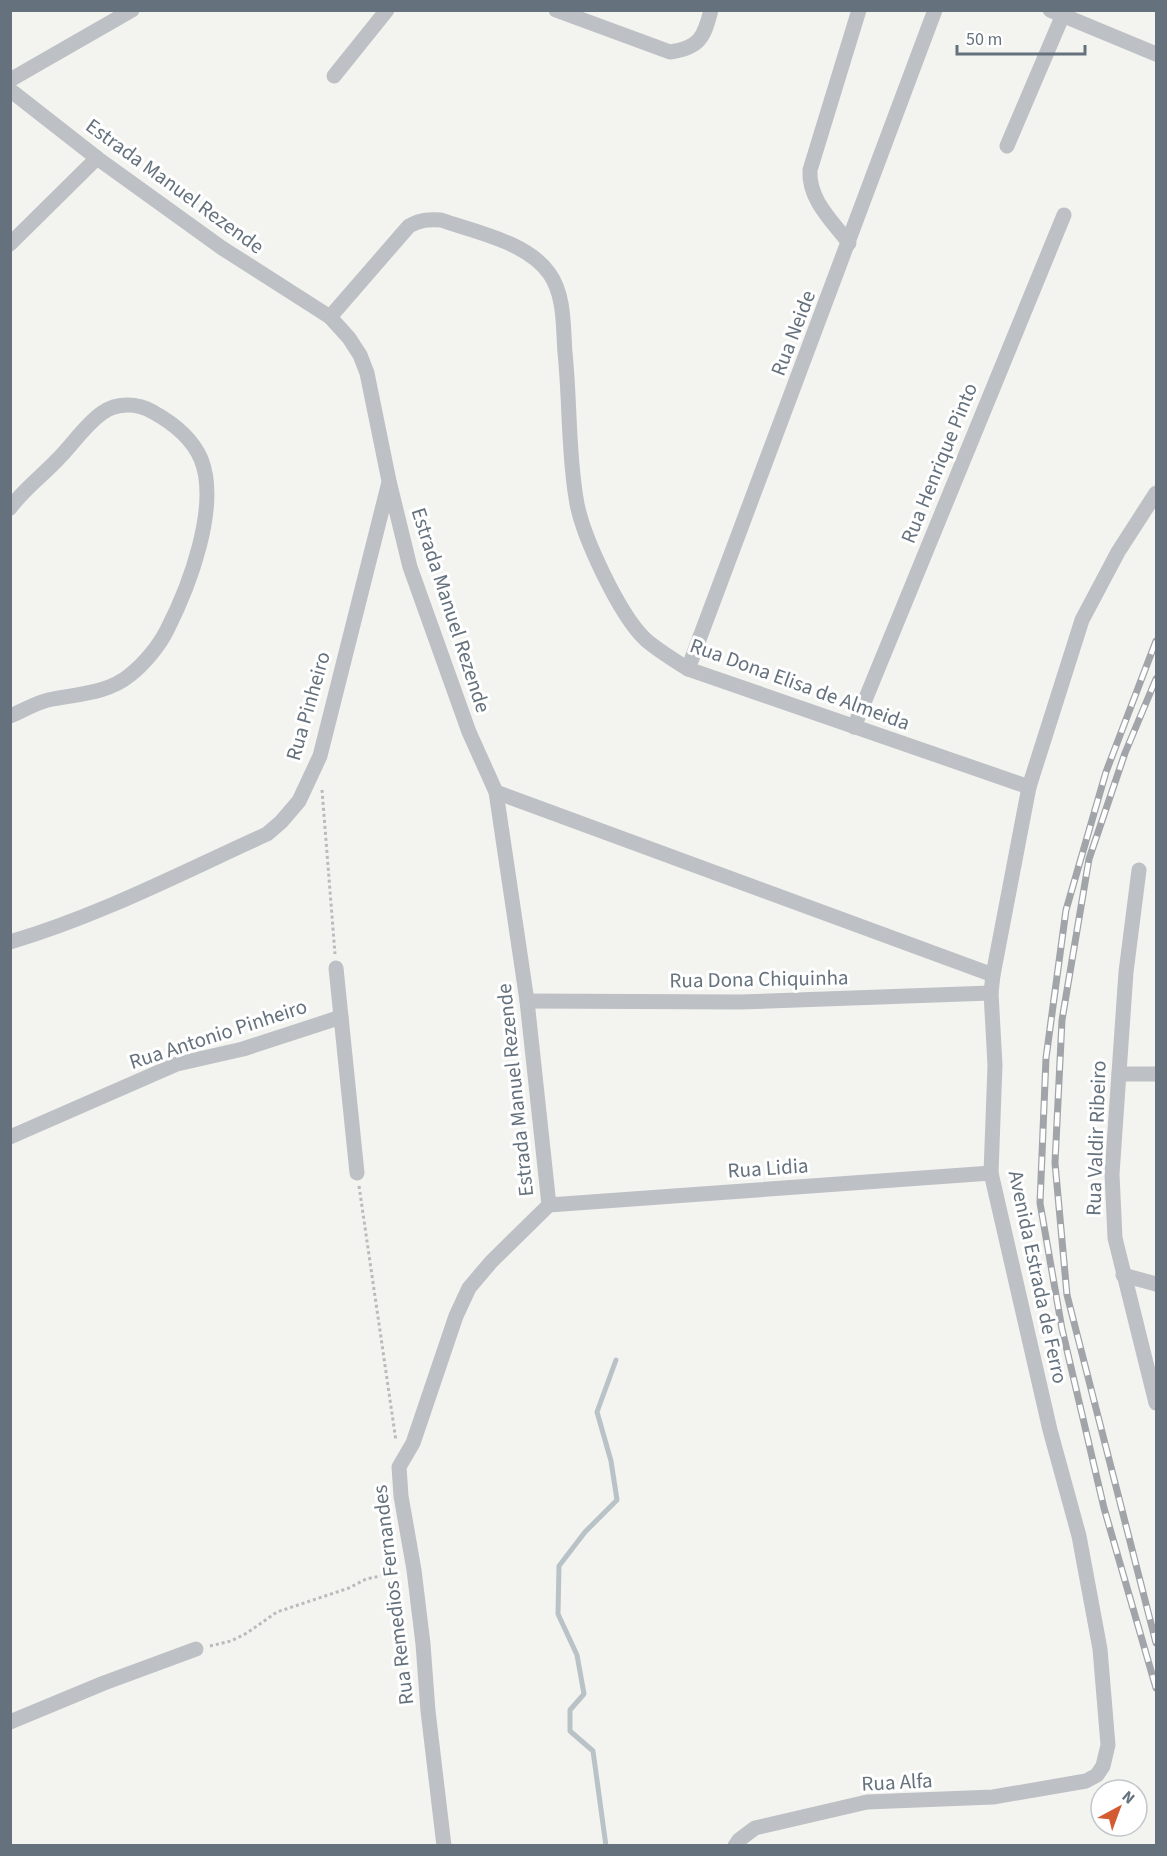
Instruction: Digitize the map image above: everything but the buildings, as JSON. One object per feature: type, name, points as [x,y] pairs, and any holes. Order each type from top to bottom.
[{"type":"street","points":[[10,80],[132,10]]},
{"type":"street","points":[[334,76],[387,10]]},
{"type":"street","points":[[556,10],[670,52],[687,50],[702,38],[711,10]]},
{"type":"street","points":[[849,243],[819,204],[809,181],[810,170],[859,10]]},
{"type":"street","name":"Rua Neide","points":[[687,669],[935,10]]},
{"type":"street","points":[[1007,146],[1059,12],[1156,54]]},
{"type":"street","name":"Estrada Manuel Rezende","points":[[10,90],[97,158],[222,248],[330,318],[355,346],[367,373],[389,481],[410,567],[469,732],[496,792],[527,1001],[549,1205]]},
{"type":"street","points":[[10,244],[97,158]]},
{"type":"street","name":"Rua Henrique Pinto","points":[[854,727],[1064,215]]},
{"type":"street","name":"Rua Dona Elisa de Almeida","points":[[330,318],[409,226],[426,219],[441,220],[521,248],[538,260],[549,272],[560,296],[570,398],[572,469],[576,501],[588,542],[632,623],[645,639],[687,669],[1029,788]]},
{"type":"street","points":[[10,508],[103,412],[124,404],[147,408],[170,421],[189,439],[201,459],[207,485],[206,510],[193,567],[167,632],[149,655],[129,676],[103,691],[45,701],[11,712]]},
{"type":"street","name":"Rua Pinheiro","points":[[10,942],[34,935],[138,893],[267,834],[282,822],[298,801],[320,756],[389,481]]},
{"type":"street","name":"Avenida Estrada de Ferro","points":[[1068,1784],[1086,1780],[1097,1774],[1103,1766],[1108,1745],[1100,1649],[1079,1536],[1050,1430],[991,1173],[995,1065],[991,993],[1029,788],[1082,620],[1118,552],[1156,493]]},
{"type":"street","points":[[496,792],[993,975]]},
{"type":"street","name":"Rua Valdir Ribeiro","points":[[1139,870],[1126,972],[1112,1174],[1115,1238],[1156,1403]]},
{"type":"street","points":[[336,968],[357,1173]]},
{"type":"street","name":"Rua Dona Chiquinha","points":[[527,1001],[740,1002],[991,993]]},
{"type":"street","name":"Rua Antonio Pinheiro","points":[[10,1137],[177,1064],[243,1049],[341,1017]]},
{"type":"street","points":[[1119,1074],[1156,1074]]},
{"type":"street","name":"Rua Lidia","points":[[549,1205],[991,1173]]},
{"type":"street","name":"Rua Remedios Fernandes","points":[[444,1845],[414,1570],[401,1496],[399,1467],[413,1443],[456,1316],[469,1288],[491,1262],[549,1205]]},
{"type":"street","points":[[1123,1275],[1156,1284]]},
{"type":"street","points":[[10,1722],[196,1648]]},
{"type":"street","name":"Rua Alfa","points":[[735,1845],[755,1828],[867,1802],[993,1797],[1068,1784]]},
{"type":"path","points":[[320,756],[336,968]]},
{"type":"path","points":[[357,1173],[399,1467]]},
{"type":"path","points":[[196,1648],[231,1641],[247,1633],[276,1612],[349,1588],[366,1579],[414,1570]]},
{"type":"waterway","points":[[606,1846],[593,1751],[570,1731],[570,1710],[584,1694],[577,1655],[558,1614],[559,1566],[585,1532],[617,1500],[611,1461],[597,1412],[616,1360]]},
{"type":"railway","points":[[1156,641],[1106,772],[1066,910],[1046,1058],[1040,1203],[1062,1329],[1104,1508],[1156,1688]]},
{"type":"railway","points":[[1156,679],[1125,753],[1089,859],[1062,1020],[1055,1163],[1067,1295],[1156,1643]]}]
